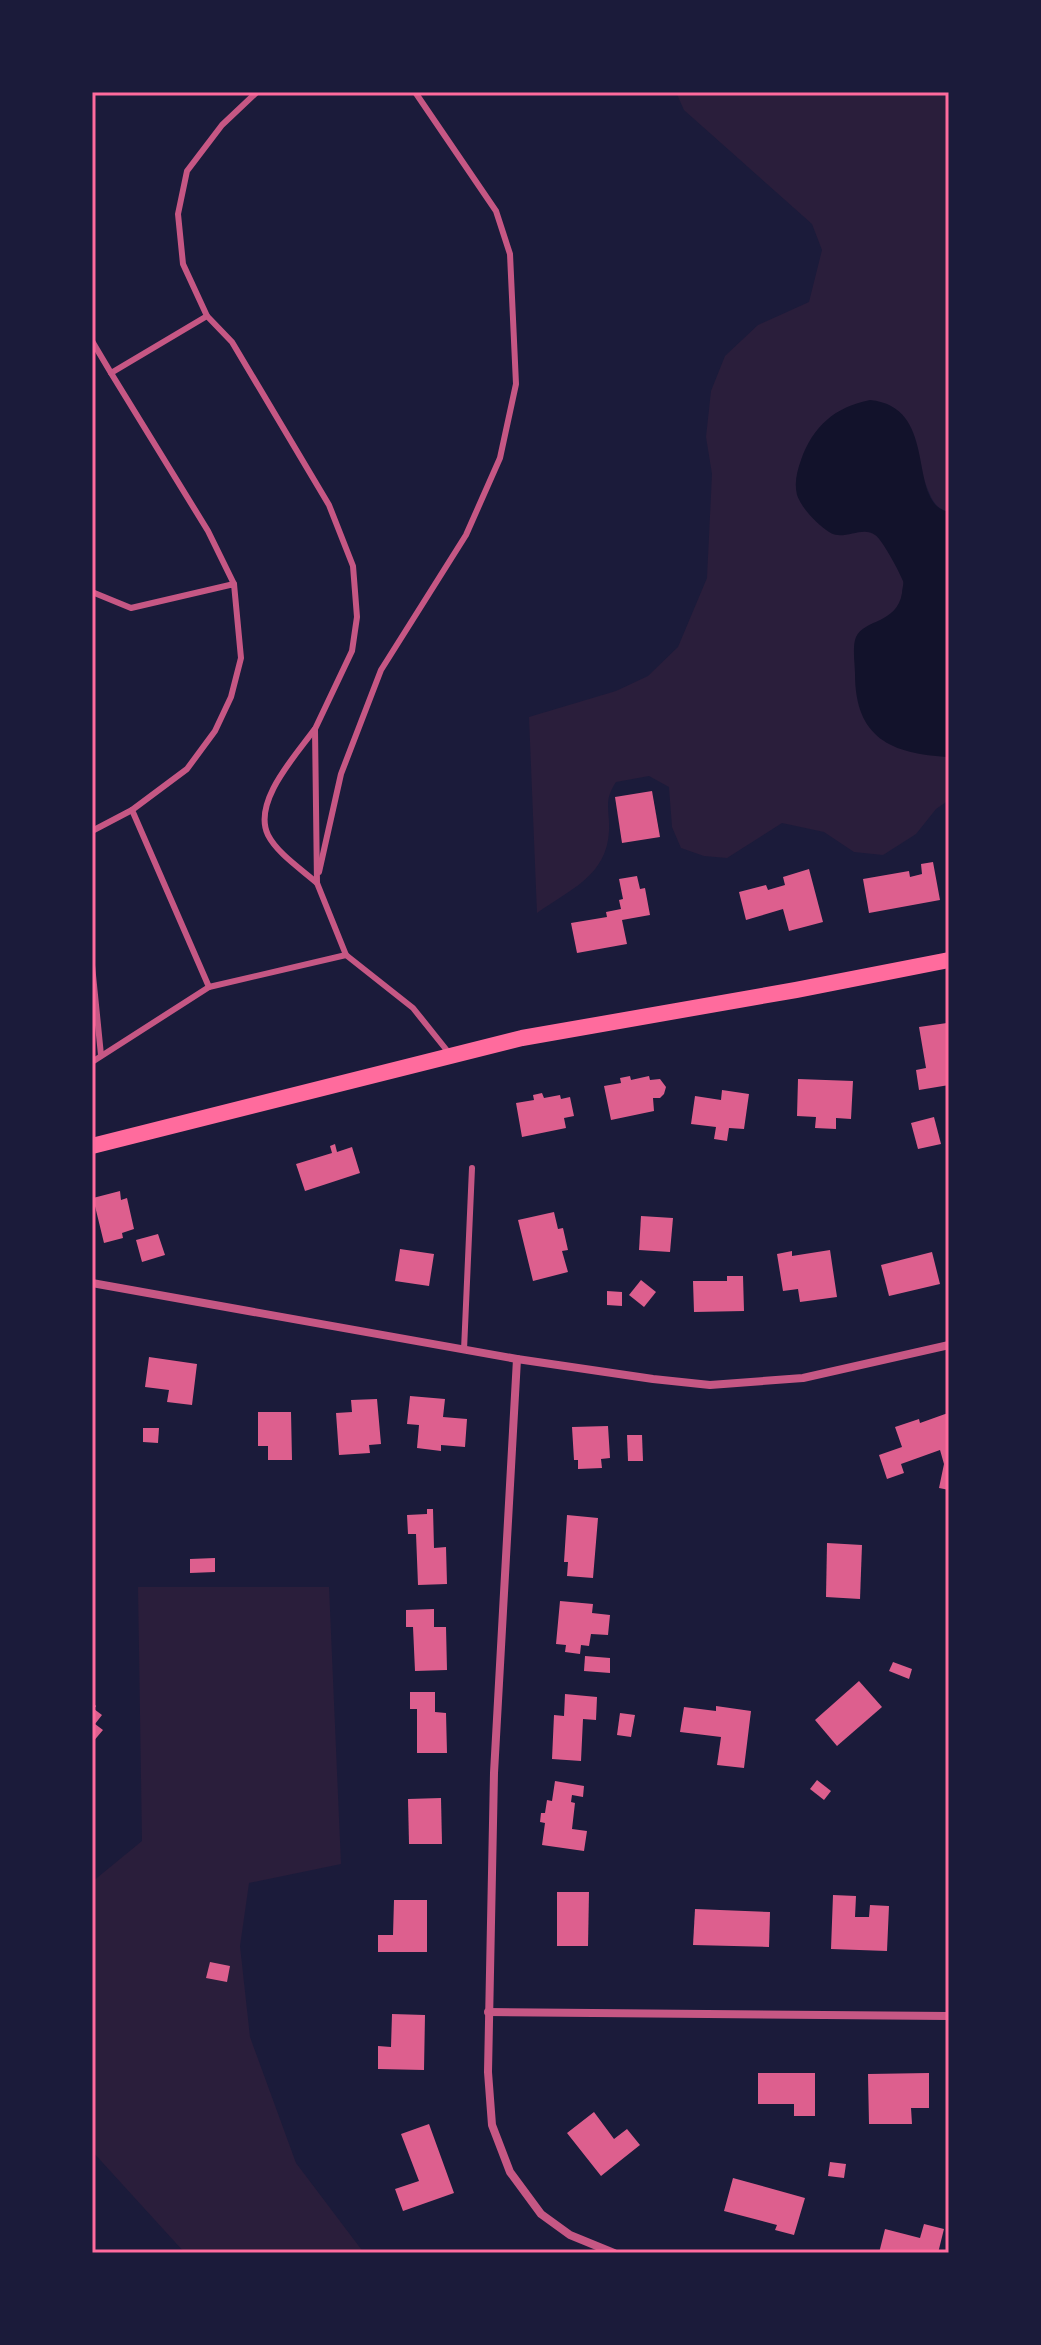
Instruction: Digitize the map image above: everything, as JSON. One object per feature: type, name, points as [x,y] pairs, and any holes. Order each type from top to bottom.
[{"type":"main road","points":[[92,1146],[522,1038],[949,960]]},
{"type":"street","points":[[92,1283],[517,1359],[710,1385],[803,1378],[949,1345]]},
{"type":"street","points":[[517,1359],[494,1773],[488,2012],[492,2125],[510,2172],[541,2214],[570,2235],[614,2253]]},
{"type":"street","points":[[488,2012],[949,2016]]},
{"type":"lane","points":[[257,92],[222,125],[187,171],[178,214],[183,264],[207,316],[232,342],[290,437],[329,505],[353,566],[357,617],[352,651],[315,729],[281,776],[265,809],[264,822],[274,844],[317,883]]},
{"type":"lane","points":[[317,883],[341,774],[381,670],[466,535],[500,458],[516,384],[510,254],[496,211],[415,92]]},
{"type":"lane","points":[[111,373],[207,316]]},
{"type":"lane","points":[[92,341],[208,531],[234,584],[241,658],[231,697],[215,731],[187,769],[132,810],[92,831]]},
{"type":"lane","points":[[92,592],[131,608],[234,584]]},
{"type":"lane","points":[[315,729],[317,883],[346,955],[413,1008],[451,1056]]},
{"type":"lane","points":[[132,810],[209,987]]},
{"type":"lane","points":[[92,1062],[209,987],[346,955]]},
{"type":"lane","points":[[92,965],[101,1055]]},
{"type":"lane","points":[[464,1350],[472,1168]]},
{"type":"shaded area","points":[[676,92],[949,92],[949,512],[936,504],[924,480],[949,557],[949,800],[936,809],[916,834],[883,855],[854,852],[824,832],[782,823],[727,858],[704,856],[681,848],[672,827],[669,787],[649,776],[616,782],[608,800],[609,831],[601,860],[584,880],[537,913],[529,717],[616,691],[648,676],[678,647],[707,578],[712,474],[706,437],[711,391],[725,356],[758,325],[809,302],[822,250],[812,224],[684,110]]},
{"type":"shaded area","points":[[870,400],[892,406],[906,419],[915,436],[928,492],[936,505],[949,512],[949,757],[910,752],[880,738],[869,728],[857,696],[855,641],[860,631],[894,610],[899,603],[903,581],[875,535],[864,532],[834,535],[810,516],[797,495],[800,464],[812,437],[836,413]]},
{"type":"shaded area","points":[[138,1587],[329,1587],[341,1864],[249,1883],[240,1946],[250,2037],[296,2163],[364,2253],[185,2253],[92,2151],[92,1882],[142,1841]]},
{"type":"building","points":[[652,791],[660,837],[622,843],[615,797]]},
{"type":"building","points":[[933,862],[940,900],[869,913],[863,879],[909,871],[910,877],[922,874],[921,864]]},
{"type":"building","points":[[809,869],[823,922],[789,931],[783,909],[746,920],[739,892],[766,885],[768,890],[785,885],[783,877]]},
{"type":"building","points":[[637,876],[640,889],[645,888],[650,915],[622,920],[627,944],[577,953],[571,923],[607,917],[606,912],[621,909],[619,900],[623,899],[619,879]]},
{"type":"building","points":[[947,1023],[949,1085],[919,1090],[916,1070],[926,1068],[919,1027]]},
{"type":"building","points":[[630,1076],[631,1080],[649,1076],[650,1080],[660,1079],[666,1087],[664,1094],[653,1098],[654,1111],[611,1120],[604,1086],[621,1083],[620,1078]]},
{"type":"building","points":[[798,1079],[853,1081],[851,1119],[836,1118],[836,1129],[815,1128],[816,1117],[797,1116]]},
{"type":"building","points":[[722,1090],[749,1094],[744,1129],[729,1128],[727,1141],[714,1139],[716,1127],[691,1124],[695,1096],[721,1100]]},
{"type":"building","points":[[542,1093],[544,1098],[570,1097],[574,1116],[564,1118],[566,1128],[522,1137],[516,1103],[534,1100],[533,1095]]},
{"type":"building","points":[[934,1117],[941,1144],[918,1149],[911,1123]]},
{"type":"building","points":[[335,1144],[337,1152],[352,1147],[360,1173],[305,1191],[296,1164],[332,1153],[330,1146]]},
{"type":"building","points":[[120,1191],[121,1200],[127,1198],[134,1229],[122,1233],[123,1238],[104,1243],[93,1198]]},
{"type":"building","points":[[554,1212],[558,1229],[563,1228],[568,1250],[562,1251],[568,1272],[533,1281],[518,1220]]},
{"type":"building","points":[[641,1216],[673,1218],[670,1252],[639,1250]]},
{"type":"building","points":[[158,1234],[165,1255],[142,1262],[136,1240]]},
{"type":"building","points":[[400,1249],[434,1254],[429,1286],[395,1281]]},
{"type":"building","points":[[830,1250],[837,1297],[800,1302],[798,1289],[783,1291],[777,1254],[792,1251],[792,1256]]},
{"type":"building","points":[[932,1252],[940,1284],[889,1296],[881,1265]]},
{"type":"building","points":[[727,1276],[743,1276],[744,1311],[694,1312],[693,1281],[727,1281]]},
{"type":"building","points":[[641,1280],[656,1292],[644,1307],[629,1295]]},
{"type":"building","points":[[607,1291],[622,1292],[622,1306],[607,1305]]},
{"type":"building","points":[[149,1357],[197,1364],[192,1405],[167,1402],[169,1390],[145,1387]]},
{"type":"building","points":[[410,1396],[445,1399],[443,1417],[467,1419],[465,1447],[441,1445],[441,1451],[417,1448],[419,1425],[407,1424]]},
{"type":"building","points":[[377,1399],[381,1444],[369,1445],[370,1453],[339,1455],[336,1413],[352,1412],[351,1400]]},
{"type":"building","points":[[258,1412],[291,1412],[292,1460],[268,1460],[268,1446],[258,1446]]},
{"type":"building","points":[[948,1413],[949,1490],[939,1488],[944,1464],[940,1450],[901,1464],[904,1473],[887,1479],[879,1455],[902,1447],[895,1427],[919,1419],[920,1423]]},
{"type":"building","points":[[608,1426],[610,1458],[601,1459],[602,1468],[578,1469],[578,1460],[574,1460],[572,1427]]},
{"type":"building","points":[[143,1428],[159,1428],[158,1443],[143,1442]]},
{"type":"building","points":[[627,1435],[642,1435],[643,1461],[628,1461]]},
{"type":"building","points":[[427,1509],[433,1509],[434,1548],[446,1547],[447,1584],[418,1585],[416,1534],[408,1534],[407,1515],[427,1514]]},
{"type":"building","points":[[567,1515],[598,1518],[593,1578],[567,1576],[568,1562],[564,1562]]},
{"type":"building","points":[[827,1543],[862,1545],[860,1599],[826,1597]]},
{"type":"building","points":[[215,1558],[215,1572],[190,1573],[190,1559]]},
{"type":"building","points":[[560,1601],[593,1604],[592,1613],[610,1615],[608,1635],[591,1634],[589,1646],[581,1645],[580,1654],[565,1652],[566,1645],[556,1644]]},
{"type":"building","points":[[434,1609],[434,1627],[446,1627],[447,1670],[415,1671],[413,1627],[406,1627],[406,1610]]},
{"type":"building","points":[[585,1656],[610,1658],[610,1673],[584,1671]]},
{"type":"building","points":[[893,1662],[912,1669],[909,1679],[889,1671]]},
{"type":"building","points":[[859,1681],[882,1707],[837,1746],[815,1720]]},
{"type":"building","points":[[410,1692],[435,1692],[435,1712],[446,1713],[447,1753],[417,1753],[417,1709],[410,1709]]},
{"type":"building","points":[[565,1694],[597,1697],[596,1720],[583,1719],[581,1761],[552,1759],[554,1715],[564,1716]]},
{"type":"building","points":[[92,1702],[96,1706],[94,1709],[102,1715],[95,1724],[103,1730],[92,1743]]},
{"type":"building","points":[[716,1706],[751,1711],[744,1768],[717,1765],[721,1737],[680,1732],[684,1707],[716,1711]]},
{"type":"building","points":[[620,1713],[635,1715],[631,1737],[617,1735]]},
{"type":"building","points":[[817,1780],[831,1791],[824,1800],[810,1789]]},
{"type":"building","points":[[555,1781],[584,1786],[583,1797],[572,1795],[571,1802],[575,1803],[572,1829],[587,1831],[584,1851],[542,1845],[545,1823],[540,1822],[541,1813],[545,1813],[547,1800],[552,1801]]},
{"type":"building","points":[[441,1798],[442,1844],[409,1844],[408,1799]]},
{"type":"building","points":[[557,1892],[589,1892],[588,1946],[557,1946]]},
{"type":"building","points":[[833,1895],[856,1896],[855,1917],[869,1917],[870,1905],[889,1906],[887,1951],[831,1949]]},
{"type":"building","points":[[394,1900],[427,1900],[427,1952],[378,1952],[378,1935],[393,1935]]},
{"type":"building","points":[[695,1909],[770,1912],[769,1947],[693,1945]]},
{"type":"building","points":[[210,1962],[230,1966],[227,1982],[206,1978]]},
{"type":"building","points":[[392,2014],[425,2015],[424,2070],[378,2069],[378,2046],[391,2047]]},
{"type":"building","points":[[758,2073],[815,2073],[815,2116],[794,2116],[794,2104],[758,2104]]},
{"type":"building","points":[[929,2073],[929,2108],[911,2108],[912,2124],[869,2124],[868,2074]]},
{"type":"building","points":[[594,2112],[614,2139],[627,2129],[640,2145],[601,2176],[567,2133]]},
{"type":"building","points":[[429,2124],[454,2193],[403,2211],[395,2189],[419,2181],[401,2134]]},
{"type":"building","points":[[830,2162],[846,2164],[844,2178],[828,2176]]},
{"type":"building","points":[[733,2178],[805,2198],[794,2235],[775,2230],[777,2225],[724,2211]]},
{"type":"building","points":[[924,2224],[944,2229],[938,2253],[879,2253],[885,2229],[920,2238]]}]
